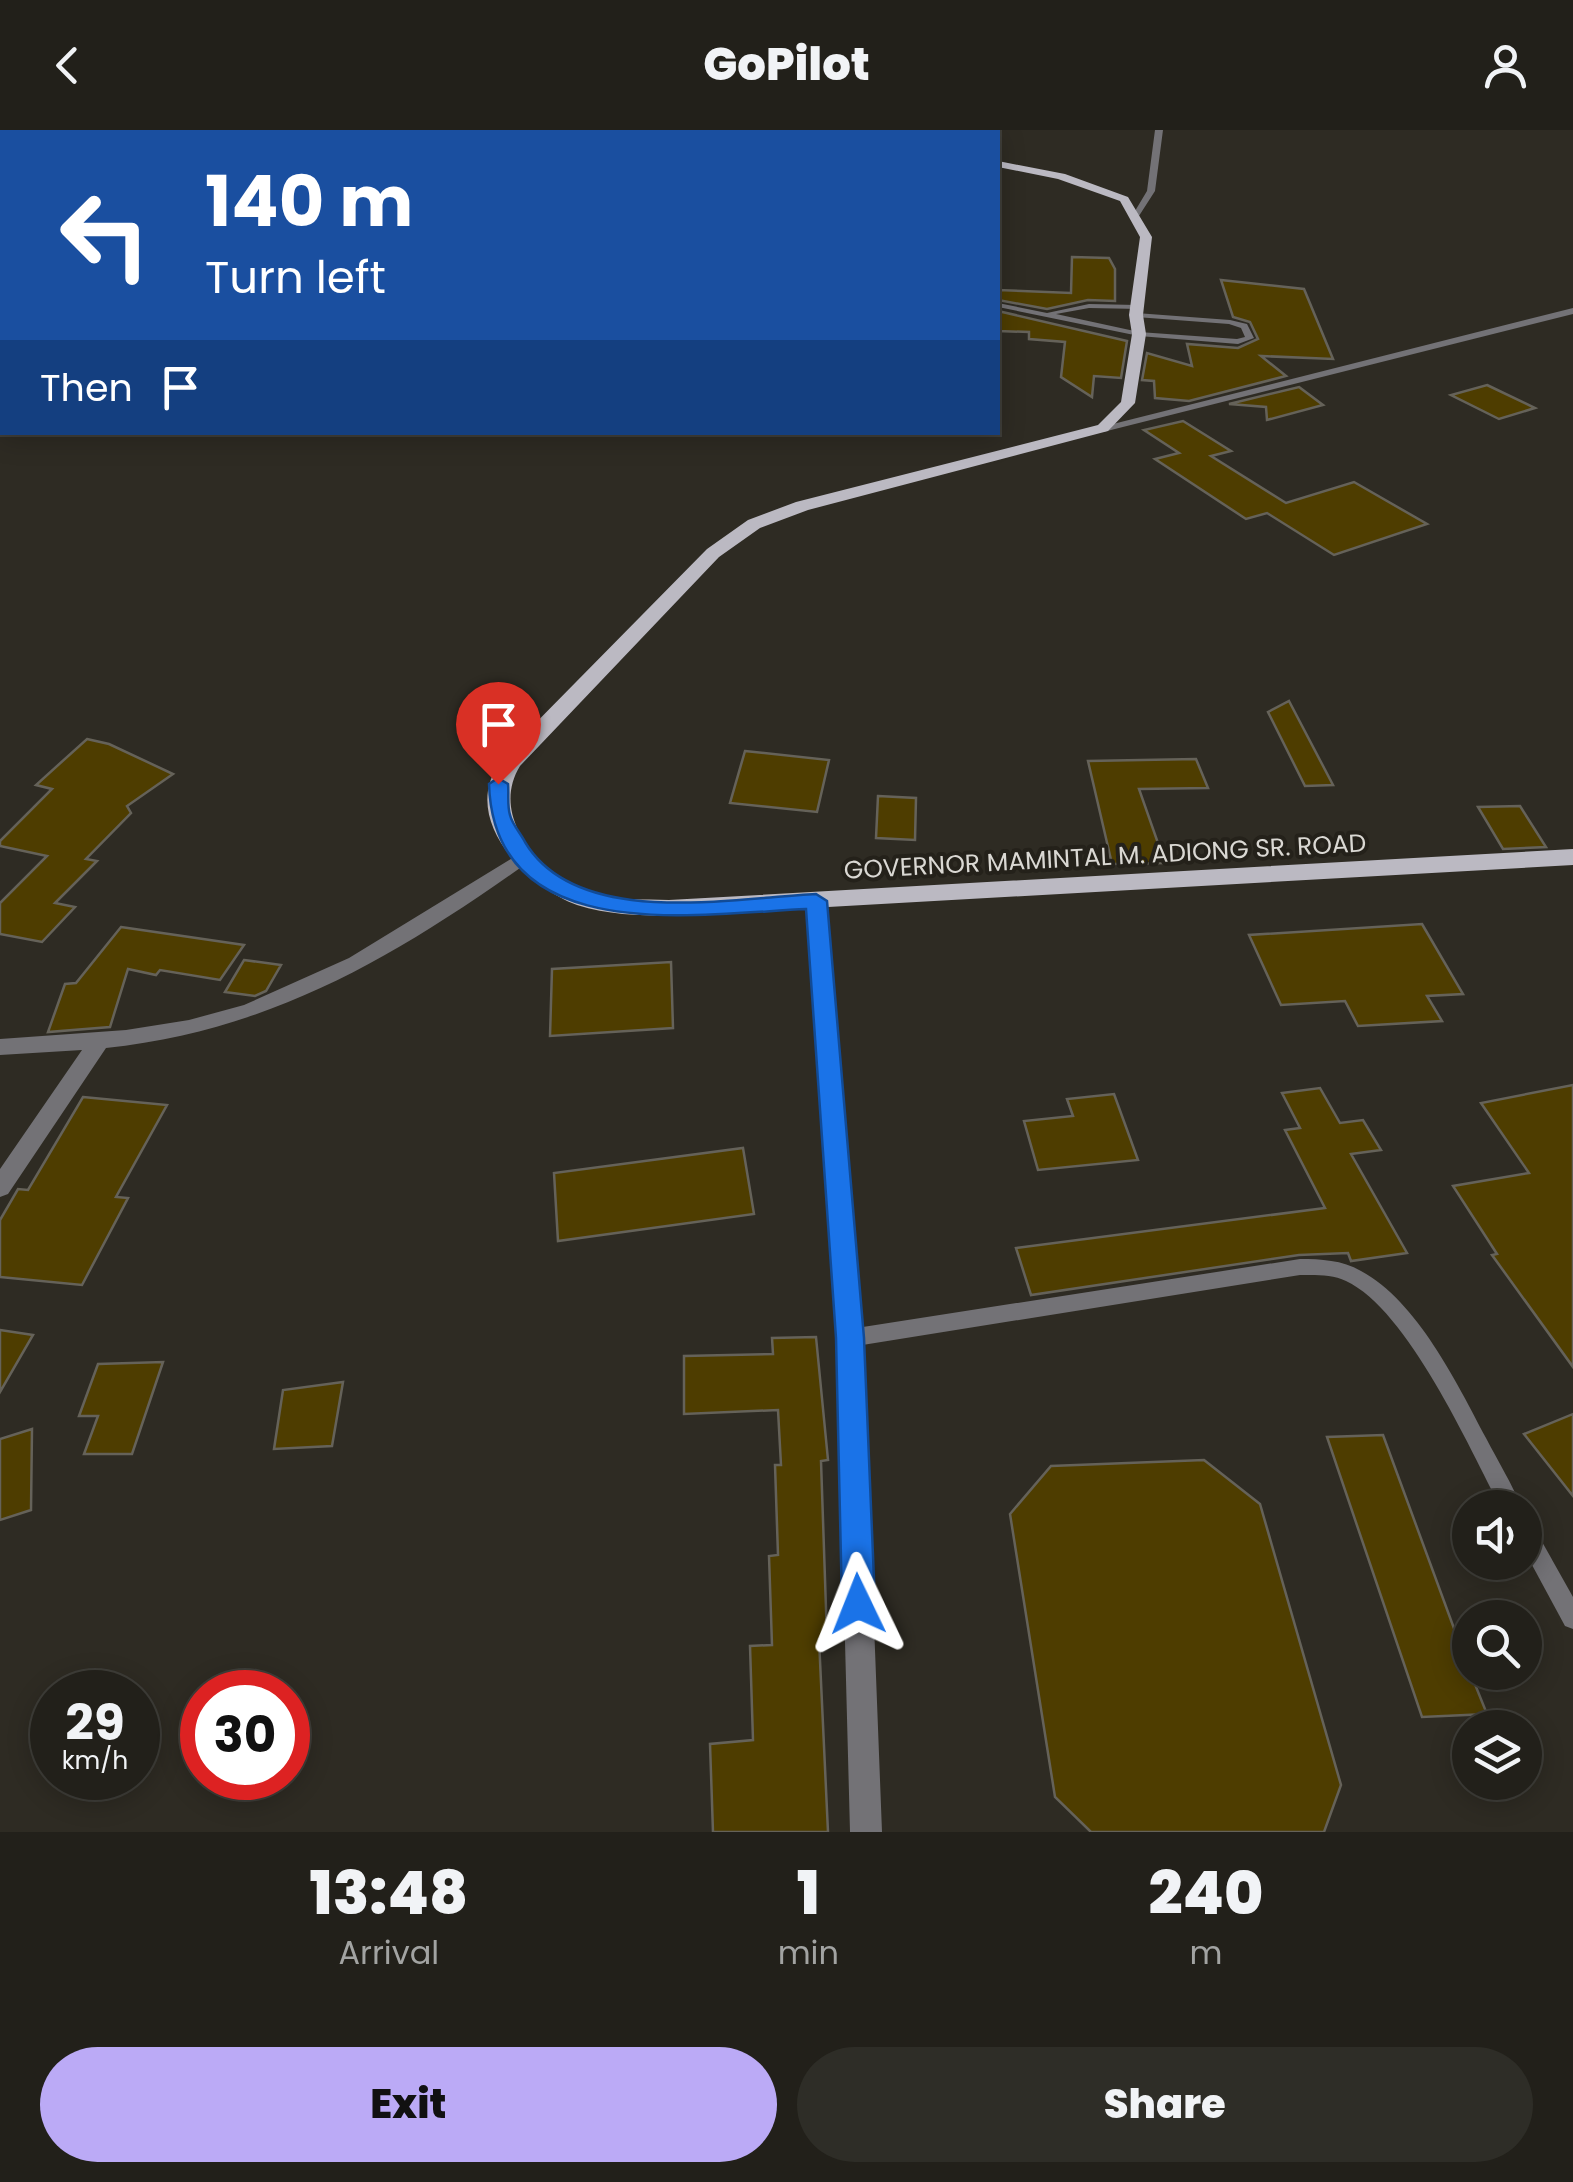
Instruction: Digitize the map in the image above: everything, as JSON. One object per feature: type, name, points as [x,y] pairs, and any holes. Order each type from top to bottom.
[{"type":"main road","points":[[1000,164],[1101,188],[1124,199],[1146,237],[1136,311],[1139,334],[1128,403],[1104,428]]},
{"type":"main road","name":"GOVERNOR MAMINTAL M. ADIONG SR. ROAD","points":[[1104,428],[802,506],[754,524],[713,553],[517,754],[498,784],[500,816],[524,857],[543,876],[576,896],[613,906],[669,908],[1573,857]]},
{"type":"street","points":[[1137,216],[1151,191],[1159,130]]},
{"type":"street","points":[[1104,428],[1573,311]]},
{"type":"street","points":[[0,1048],[98,1043],[192,1027],[252,1010],[390,942],[524,857]]},
{"type":"street","points":[[816,901],[850,1338],[866,1832]]},
{"type":"street","points":[[0,1187],[98,1043]]},
{"type":"lane","points":[[1000,305],[1139,334],[1238,342],[1250,338],[1244,326],[1230,322],[1136,311],[1089,306],[1044,314]]},
{"type":"lane","points":[[850,1338],[1300,1266],[1331,1267],[1382,1294],[1413,1330],[1502,1490]]},
{"type":"lane","points":[[1542,1562],[1573,1618]]},
{"type":"building","points":[[1072,257],[1109,258],[1115,269],[1115,301],[1088,300],[1047,309],[1000,300],[1000,290],[1071,293]]},
{"type":"building","points":[[1221,280],[1304,289],[1333,359],[1261,356],[1286,376],[1189,401],[1155,398],[1154,381],[1142,380],[1147,353],[1192,366],[1187,344],[1238,348],[1258,339],[1250,322],[1233,317]]},
{"type":"building","points":[[1000,311],[1127,341],[1121,378],[1094,376],[1092,397],[1061,377],[1065,342],[1029,339],[1029,332],[1000,331]]},
{"type":"building","points":[[1487,385],[1535,408],[1499,419],[1451,395]]},
{"type":"building","points":[[1299,387],[1323,405],[1267,420],[1266,407],[1229,404]]},
{"type":"building","points":[[1183,421],[1231,451],[1211,456],[1286,503],[1354,482],[1427,524],[1334,555],[1267,513],[1246,519],[1155,459],[1179,453],[1144,430]]},
{"type":"building","points":[[1289,701],[1333,785],[1305,786],[1268,712]]},
{"type":"building","points":[[87,739],[109,744],[173,774],[127,806],[131,813],[86,859],[97,861],[55,903],[75,907],[42,942],[0,934],[0,903],[47,856],[0,846],[0,841],[52,789],[36,785]]},
{"type":"building","points":[[745,751],[829,760],[817,812],[730,803]]},
{"type":"building","points":[[1196,759],[1208,788],[1139,789],[1165,863],[1112,864],[1088,761]]},
{"type":"building","points":[[878,796],[916,798],[915,840],[876,838]]},
{"type":"building","points":[[1520,806],[1546,847],[1503,849],[1478,807]]},
{"type":"building","points":[[1422,924],[1463,994],[1427,996],[1442,1021],[1358,1026],[1345,1001],[1281,1005],[1249,935]]},
{"type":"building","points":[[121,927],[244,945],[220,980],[128,969],[110,1027],[48,1032],[65,984],[76,983]]},
{"type":"building","points":[[244,960],[281,965],[266,991],[255,996],[225,992]]},
{"type":"building","points":[[671,962],[673,1028],[550,1036],[552,969]]},
{"type":"building","points":[[1573,1085],[1573,1367],[1492,1255],[1497,1254],[1453,1186],[1529,1173],[1481,1103]]},
{"type":"building","points":[[1320,1088],[1340,1123],[1363,1120],[1381,1150],[1351,1154],[1407,1253],[1351,1261],[1348,1253],[1299,1255],[1031,1295],[1016,1248],[1325,1208],[1285,1130],[1300,1128],[1282,1093]]},
{"type":"building","points":[[1114,1094],[1138,1160],[1038,1170],[1024,1121],[1073,1116],[1067,1099]]},
{"type":"building","points":[[83,1097],[167,1105],[116,1197],[128,1198],[82,1285],[0,1277],[0,1220],[18,1189],[28,1190]]},
{"type":"building","points":[[743,1148],[754,1214],[558,1241],[554,1173]]},
{"type":"building","points":[[0,1330],[33,1335],[0,1392]]},
{"type":"building","points":[[816,1337],[828,1460],[821,1461],[827,1638],[819,1639],[828,1832],[713,1832],[710,1744],[753,1740],[750,1646],[772,1645],[769,1556],[778,1555],[778,1410],[684,1414],[684,1356],[773,1354],[772,1338]]},
{"type":"building","points":[[163,1362],[132,1454],[84,1454],[98,1416],[79,1416],[98,1364]]},
{"type":"building","points":[[343,1382],[332,1446],[274,1449],[283,1390]]},
{"type":"building","points":[[1573,1414],[1573,1496],[1524,1434]]},
{"type":"building","points":[[32,1429],[31,1510],[0,1520],[0,1439]]},
{"type":"building","points":[[1383,1435],[1452,1623],[1452,1690],[1477,1690],[1485,1710],[1452,1710],[1452,1716],[1422,1717],[1327,1437]]},
{"type":"building","points":[[1204,1460],[1260,1504],[1341,1785],[1324,1832],[1091,1832],[1055,1797],[1010,1514],[1051,1466]]},
{"type":"route","points":[[498,784],[500,816],[524,857],[543,876],[576,896],[613,906],[669,908],[816,901],[850,1338],[858,1604]]}]
